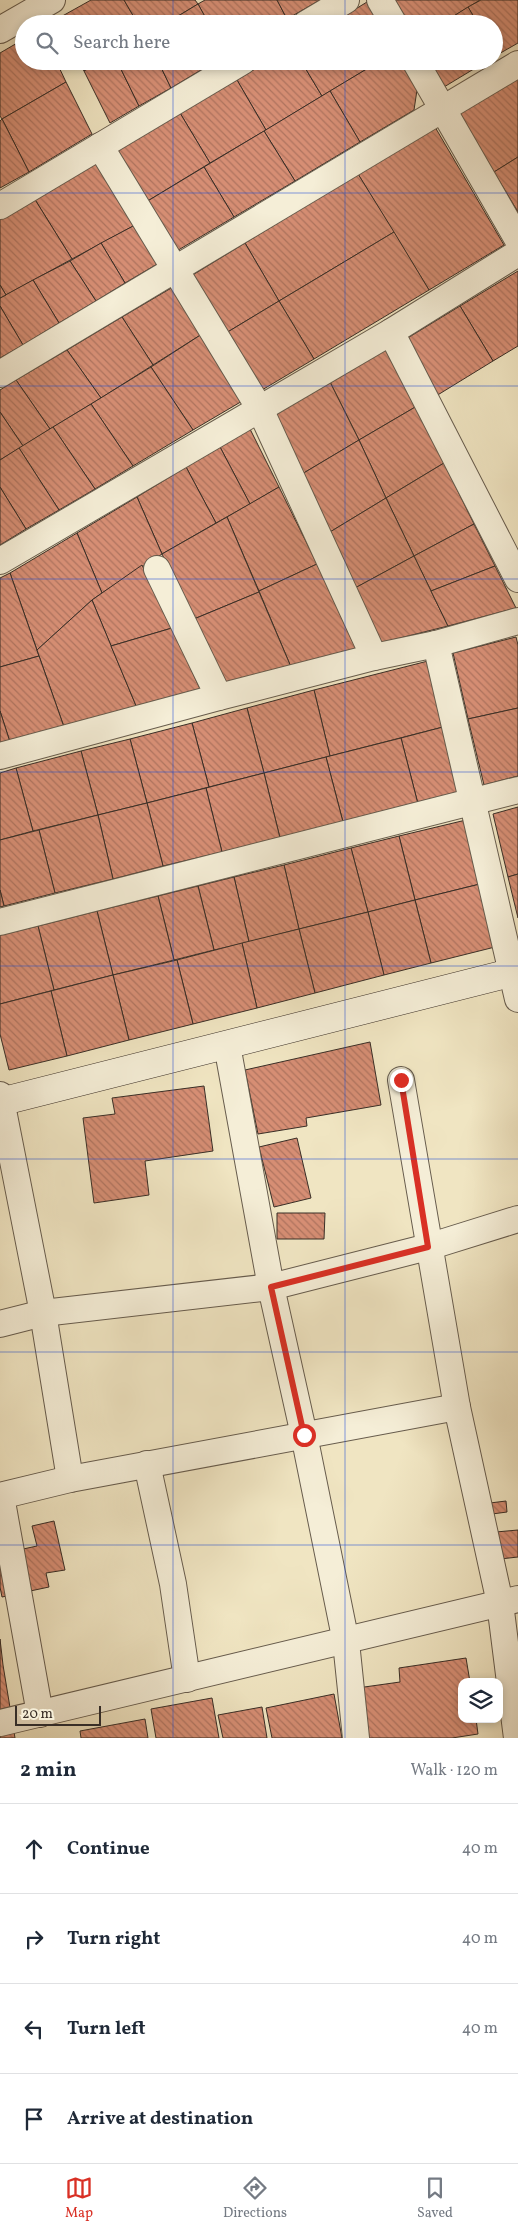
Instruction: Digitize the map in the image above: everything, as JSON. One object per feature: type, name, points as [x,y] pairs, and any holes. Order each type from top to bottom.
[{"type":"street","points":[[26,15],[52,0]]},
{"type":"street","points":[[321,15],[346,0]]},
{"type":"street","points":[[380,0],[389,15]]},
{"type":"street","points":[[0,30],[15,21]]},
{"type":"street","points":[[0,374],[518,64]]},
{"type":"street","points":[[0,206],[228,70]]},
{"type":"street","points":[[420,70],[518,240]]},
{"type":"street","points":[[100,146],[260,409],[374,657]]},
{"type":"street","points":[[0,562],[390,332],[518,253]]},
{"type":"street","points":[[390,332],[518,579]]},
{"type":"street","points":[[157,569],[219,697]]},
{"type":"street","points":[[0,756],[219,697],[374,657],[436,644],[518,621]]},
{"type":"street","points":[[70,1478],[43,1313],[0,1100],[227,1045],[516,981],[436,644]]},
{"type":"street","points":[[0,922],[518,790]]},
{"type":"street","points":[[227,1045],[271,1287],[304,1435],[346,1642],[356,1738]]},
{"type":"street","points":[[401,1080],[428,1247],[457,1407],[509,1601],[517,1738]]},
{"type":"street","points":[[0,1324],[43,1313],[271,1287],[428,1247],[518,1219]]},
{"type":"street","points":[[40,1714],[0,1496],[70,1478],[457,1407]]},
{"type":"street","points":[[147,1464],[173,1584],[187,1679]]},
{"type":"street","points":[[0,1723],[346,1642],[509,1601]]},
{"type":"building","points":[[91,0],[124,0],[133,15],[64,15]]},
{"type":"building","points":[[124,0],[195,0],[198,4],[180,15],[133,15]]},
{"type":"building","points":[[205,0],[277,0],[285,15],[204,15],[198,4]]},
{"type":"building","points":[[277,0],[320,0],[294,15],[285,15]]},
{"type":"building","points":[[392,0],[480,0],[456,15],[401,15]]},
{"type":"building","points":[[481,0],[518,0],[518,43],[503,52],[503,15],[473,15],[468,7]]},
{"type":"building","points":[[367,2],[374,15],[346,15]]},
{"type":"building","points":[[198,4],[204,15],[180,15]]},
{"type":"building","points":[[468,7],[473,15],[455,15]]},
{"type":"building","points":[[15,44],[15,70],[60,70],[66,82],[2,119],[0,116],[0,53]]},
{"type":"building","points":[[121,70],[139,106],[110,123],[84,71]]},
{"type":"building","points":[[121,70],[162,70],[171,88],[139,106]]},
{"type":"building","points":[[162,70],[201,70],[171,88]]},
{"type":"building","points":[[253,70],[306,70],[322,96],[266,130],[237,80]]},
{"type":"building","points":[[306,70],[365,70],[322,96]]},
{"type":"building","points":[[365,70],[405,70],[417,90],[414,110],[360,142],[330,91]]},
{"type":"building","points":[[434,70],[472,70],[444,87]]},
{"type":"building","points":[[518,77],[518,157],[494,172],[458,113]]},
{"type":"building","points":[[237,80],[266,130],[210,163],[180,113]]},
{"type":"building","points":[[66,82],[92,134],[29,172],[2,119]]},
{"type":"building","points":[[330,91],[360,142],[295,181],[264,131]]},
{"type":"building","points":[[180,113],[210,163],[146,202],[116,150]]},
{"type":"building","points":[[2,119],[29,172],[0,188],[0,121]]},
{"type":"building","points":[[435,127],[504,245],[429,290],[358,174]]},
{"type":"building","points":[[264,131],[295,181],[234,217],[204,167]]},
{"type":"building","points":[[518,157],[518,212],[494,172]]},
{"type":"building","points":[[100,160],[137,224],[72,259],[34,198]]},
{"type":"building","points":[[204,167],[234,217],[175,252],[146,202]]},
{"type":"building","points":[[358,174],[394,232],[279,301],[245,243]]},
{"type":"building","points":[[34,198],[72,259],[6,295],[0,285],[0,218]]},
{"type":"building","points":[[137,224],[159,263],[125,283],[101,243]]},
{"type":"building","points":[[394,232],[429,290],[314,359],[279,301]]},
{"type":"building","points":[[101,243],[125,283],[96,301],[70,261]]},
{"type":"building","points":[[245,243],[279,301],[226,333],[191,276]]},
{"type":"building","points":[[70,261],[96,301],[59,323],[33,280]]},
{"type":"building","points":[[518,271],[518,346],[493,361],[460,306]]},
{"type":"building","points":[[33,280],[59,323],[23,345],[0,306],[0,298]]},
{"type":"building","points":[[0,285],[6,295],[0,298]]},
{"type":"building","points":[[173,287],[202,334],[153,365],[122,317]]},
{"type":"building","points":[[279,301],[314,359],[262,390],[226,333]]},
{"type":"building","points":[[0,306],[23,345],[0,358]]},
{"type":"building","points":[[460,306],[493,361],[436,396],[406,339]]},
{"type":"building","points":[[122,317],[153,365],[101,398],[67,350]]},
{"type":"building","points":[[202,334],[244,400],[193,430],[151,367]]},
{"type":"building","points":[[388,348],[417,406],[359,440],[330,382]]},
{"type":"building","points":[[67,350],[101,398],[50,429],[16,380]]},
{"type":"building","points":[[151,367],[193,430],[133,466],[91,404]]},
{"type":"building","points":[[16,380],[50,429],[23,446],[0,412],[0,390]]},
{"type":"building","points":[[330,382],[359,440],[302,474],[273,416]]},
{"type":"building","points":[[91,404],[133,466],[95,489],[53,427]]},
{"type":"building","points":[[417,406],[444,463],[386,498],[359,440]]},
{"type":"building","points":[[0,412],[23,446],[0,460]]},
{"type":"building","points":[[53,427],[95,489],[59,510],[19,448]]},
{"type":"building","points":[[250,429],[279,487],[250,504],[220,447]]},
{"type":"building","points":[[359,440],[386,498],[330,532],[302,474]]},
{"type":"building","points":[[220,447],[250,504],[216,523],[186,467]]},
{"type":"building","points":[[19,448],[59,510],[26,529],[0,487],[0,460]]},
{"type":"building","points":[[444,463],[474,524],[414,556],[386,498]]},
{"type":"building","points":[[186,467],[216,523],[162,554],[137,497]]},
{"type":"building","points":[[0,487],[26,529],[0,545]]},
{"type":"building","points":[[279,487],[317,564],[259,591],[227,517]]},
{"type":"building","points":[[137,497],[162,554],[102,593],[77,533]]},
{"type":"building","points":[[386,498],[414,556],[355,588],[330,532]]},
{"type":"building","points":[[227,517],[259,592],[194,619],[162,554]]},
{"type":"building","points":[[474,524],[495,566],[431,591],[414,556]]},
{"type":"building","points":[[77,533],[102,593],[37,650],[10,573]]},
{"type":"building","points":[[414,556],[448,626],[380,643],[355,588]]},
{"type":"building","points":[[317,564],[357,651],[291,667],[259,591]]},
{"type":"building","points":[[142,565],[172,628],[111,646],[92,600]]},
{"type":"building","points":[[495,566],[516,608],[448,626],[431,591]]},
{"type":"building","points":[[10,573],[39,656],[0,667],[0,578]]},
{"type":"building","points":[[259,592],[291,667],[225,684],[194,619]]},
{"type":"building","points":[[92,600],[137,708],[64,727],[37,650]]},
{"type":"building","points":[[172,628],[201,691],[137,708],[111,646]]},
{"type":"building","points":[[516,637],[518,645],[518,708],[468,719],[453,653]]},
{"type":"building","points":[[39,656],[64,727],[10,742],[0,711],[0,667]]},
{"type":"building","points":[[428,661],[443,727],[330,756],[314,690]]},
{"type":"building","points":[[314,690],[330,756],[264,773],[247,708]]},
{"type":"building","points":[[247,708],[264,773],[209,787],[192,723]]},
{"type":"building","points":[[518,708],[518,776],[484,785],[468,719]]},
{"type":"building","points":[[0,711],[10,742],[0,744]]},
{"type":"building","points":[[192,723],[209,787],[147,803],[130,739]]},
{"type":"building","points":[[443,727],[459,794],[418,804],[401,738]]},
{"type":"building","points":[[401,738],[418,804],[343,822],[326,757]]},
{"type":"building","points":[[130,739],[147,803],[98,815],[81,751]]},
{"type":"building","points":[[81,751],[98,815],[33,831],[16,768]]},
{"type":"building","points":[[326,757],[343,822],[280,838],[264,773]]},
{"type":"building","points":[[16,768],[33,831],[0,840],[0,773]]},
{"type":"building","points":[[264,773],[280,838],[222,852],[206,788]]},
{"type":"building","points":[[206,788],[222,852],[163,866],[147,803]]},
{"type":"building","points":[[147,803],[163,866],[113,879],[98,815]]},
{"type":"building","points":[[518,807],[518,874],[508,877],[493,814]]},
{"type":"building","points":[[98,815],[113,879],[55,893],[39,830]]},
{"type":"building","points":[[466,820],[480,884],[415,900],[399,836]]},
{"type":"building","points":[[39,830],[55,893],[4,906],[0,890],[0,840]]},
{"type":"building","points":[[399,836],[415,900],[368,912],[351,848]]},
{"type":"building","points":[[351,848],[368,912],[299,929],[284,865]]},
{"type":"building","points":[[284,865],[299,929],[249,942],[234,877]]},
{"type":"building","points":[[518,874],[518,918],[508,877]]},
{"type":"building","points":[[234,877],[249,942],[214,950],[198,886]]},
{"type":"building","points":[[480,884],[495,947],[431,963],[415,900]]},
{"type":"building","points":[[198,886],[214,950],[174,960],[158,896]]},
{"type":"building","points":[[0,890],[4,906],[0,907]]},
{"type":"building","points":[[158,896],[174,960],[113,975],[97,911]]},
{"type":"building","points":[[415,900],[431,963],[384,975],[368,912]]},
{"type":"building","points":[[97,911],[113,975],[54,990],[38,926]]},
{"type":"building","points":[[368,912],[384,975],[315,993],[299,929]]},
{"type":"building","points":[[38,926],[54,990],[0,1004],[0,935]]},
{"type":"building","points":[[299,929],[315,993],[257,1008],[242,943]]},
{"type":"building","points":[[242,943],[257,1008],[193,1024],[177,960]]},
{"type":"building","points":[[177,960],[193,1024],[129,1040],[113,975]]},
{"type":"building","points":[[113,975],[129,1040],[67,1056],[51,991]]},
{"type":"building","points":[[51,991],[67,1056],[9,1070],[0,1034],[0,1004]]},
{"type":"building","points":[[370,1042],[381,1105],[306,1118],[307,1126],[258,1134],[245,1070]]},
{"type":"building","points":[[204,1086],[213,1151],[145,1161],[149,1195],[94,1203],[83,1118],[115,1114],[112,1098]]},
{"type":"building","points":[[297,1138],[311,1198],[274,1207],[259,1147]]},
{"type":"building","points":[[277,1213],[325,1213],[324,1239],[277,1239]]},
{"type":"building","points":[[506,1501],[507,1512],[492,1514],[490,1503]]},
{"type":"building","points":[[54,1521],[65,1570],[46,1573],[49,1587],[2,1597],[0,1587],[0,1554],[37,1546],[32,1526]]},
{"type":"building","points":[[518,1530],[518,1557],[500,1559],[496,1532]]},
{"type":"building","points":[[0,1639],[3,1665],[15,1738],[0,1738]]},
{"type":"building","points":[[466,1658],[469,1678],[458,1678],[458,1723],[477,1723],[478,1734],[452,1738],[350,1738],[343,1690],[400,1682],[399,1668]]},
{"type":"building","points":[[334,1694],[342,1738],[272,1738],[266,1708]]},
{"type":"building","points":[[212,1698],[219,1738],[156,1738],[151,1709]]},
{"type":"building","points":[[262,1707],[267,1738],[223,1738],[218,1715]]},
{"type":"building","points":[[145,1719],[148,1738],[81,1738],[80,1731]]},
{"type":"route","points":[[304,1435],[271,1287],[428,1247],[401,1080]]}]
